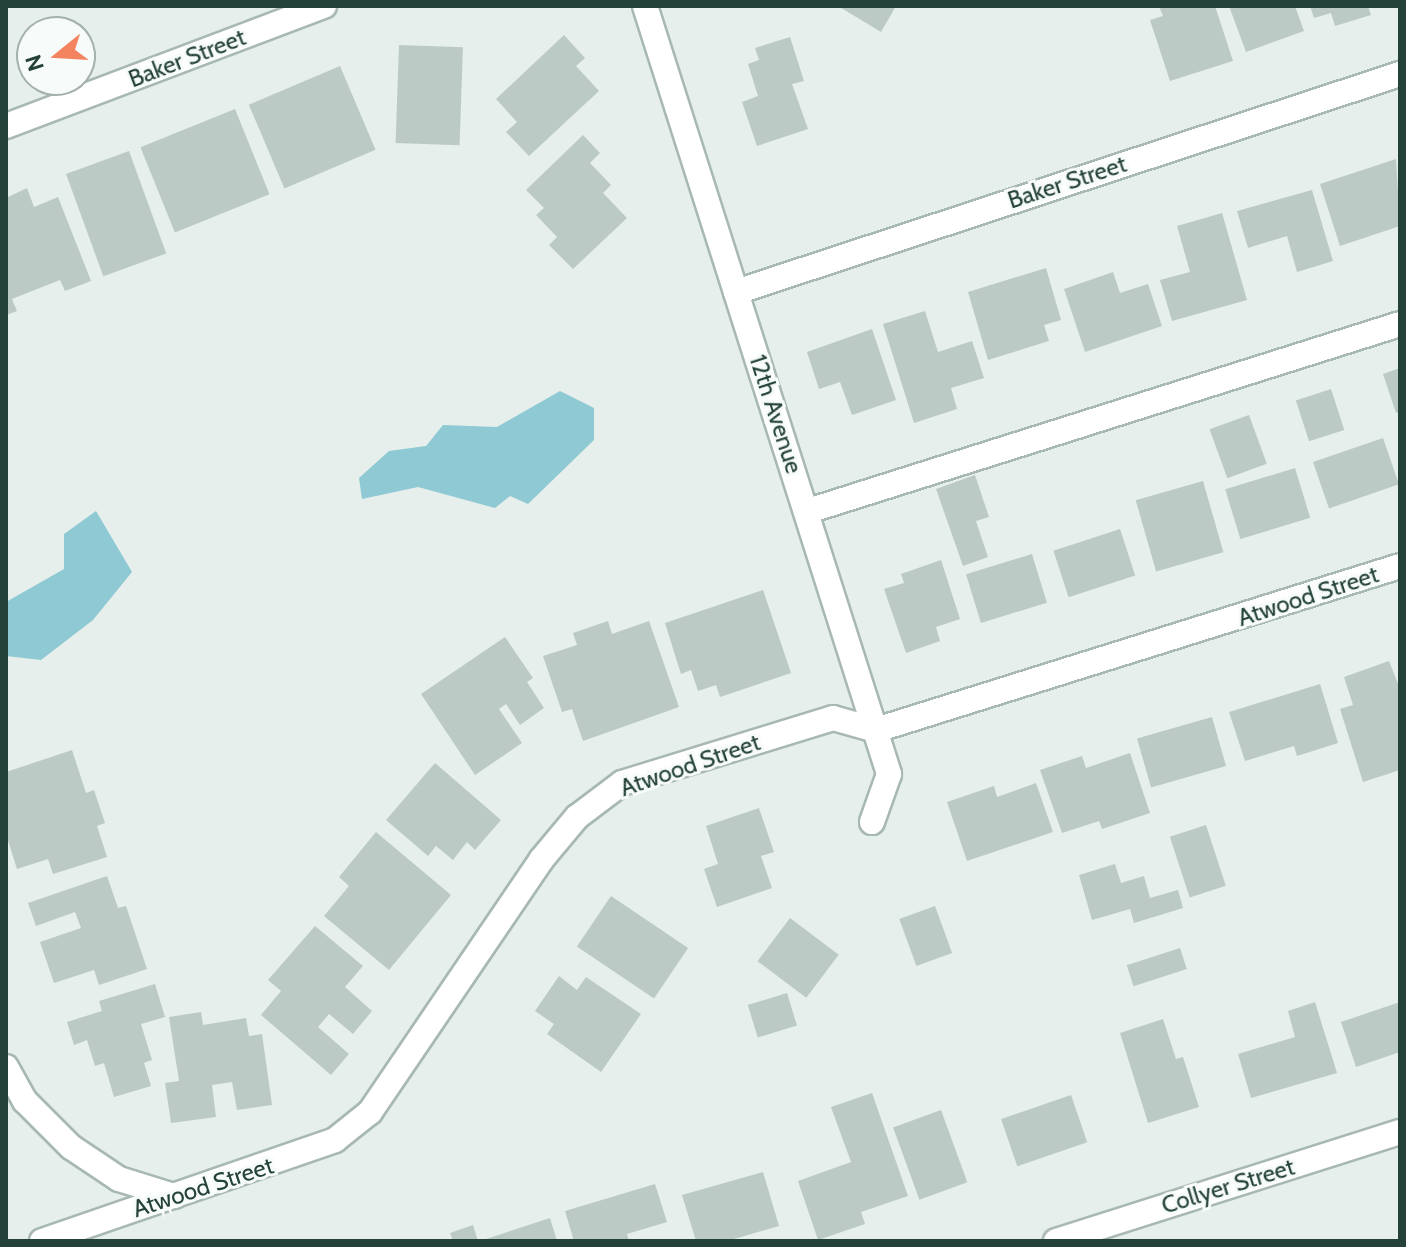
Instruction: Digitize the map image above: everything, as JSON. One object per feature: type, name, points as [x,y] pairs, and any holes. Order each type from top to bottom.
[{"type":"street","name":"Baker Street","points":[[6,126],[324,6]]},
{"type":"street","name":"12th Avenue","points":[[645,6],[808,511],[889,774],[872,822]]},
{"type":"street","name":"Baker Street","points":[[736,292],[1400,74]]},
{"type":"street","points":[[808,511],[1400,324]]},
{"type":"street","name":"Atwood Street","points":[[42,1241],[335,1140],[370,1112],[541,860],[577,817],[622,783],[833,718],[876,730],[1400,566]]},
{"type":"street","points":[[6,1067],[25,1101],[71,1147],[119,1179],[174,1196]]},
{"type":"street","name":"Collyer Street","points":[[1056,1241],[1400,1132]]},
{"type":"water","points":[[560,391],[594,408],[594,440],[528,504],[510,496],[495,508],[418,487],[362,499],[359,478],[389,451],[426,446],[443,425],[497,427]]},
{"type":"water","points":[[96,511],[132,572],[93,620],[41,660],[6,656],[6,602],[64,569],[64,534]]},
{"type":"building","points":[[838,6],[896,6],[881,32]]},
{"type":"building","points":[[1159,6],[1215,6],[1233,61],[1170,81],[1150,20],[1163,16]]},
{"type":"building","points":[[1229,6],[1295,6],[1304,31],[1246,52]]},
{"type":"building","points":[[1310,6],[1368,6],[1371,15],[1335,26],[1331,13],[1314,18]]},
{"type":"building","points":[[564,35],[585,58],[576,66],[599,91],[529,156],[506,132],[517,122],[496,99]]},
{"type":"building","points":[[790,37],[804,81],[792,84],[808,129],[757,146],[742,102],[758,96],[748,64],[759,60],[755,48]]},
{"type":"building","points":[[399,45],[463,47],[460,145],[396,143]]},
{"type":"building","points":[[340,66],[376,150],[284,188],[249,105]]},
{"type":"building","points":[[235,109],[269,194],[175,233],[140,147]]},
{"type":"building","points":[[583,135],[600,153],[590,163],[611,185],[603,193],[627,218],[573,269],[549,245],[557,237],[536,215],[544,208],[526,190]]},
{"type":"building","points":[[129,151],[166,253],[103,276],[66,174]]},
{"type":"building","points":[[1396,159],[1400,226],[1340,246],[1320,184]]},
{"type":"building","points":[[27,188],[34,207],[58,197],[91,281],[65,291],[60,280],[12,299],[17,311],[6,315],[6,198]]},
{"type":"building","points":[[1312,190],[1333,261],[1297,272],[1287,236],[1248,248],[1237,211]]},
{"type":"building","points":[[1222,213],[1247,300],[1172,321],[1160,280],[1190,272],[1177,226]]},
{"type":"building","points":[[1046,268],[1061,320],[1044,325],[1049,341],[988,360],[968,292]]},
{"type":"building","points":[[1113,272],[1120,293],[1148,284],[1162,326],[1085,352],[1064,289]]},
{"type":"building","points":[[925,311],[938,352],[972,341],[984,378],[951,388],[957,409],[914,423],[883,324]]},
{"type":"building","points":[[872,329],[896,400],[852,415],[840,382],[819,389],[807,352]]},
{"type":"building","points":[[1400,368],[1400,412],[1396,413],[1383,374]]},
{"type":"building","points":[[1331,389],[1344,430],[1309,441],[1296,400]]},
{"type":"building","points":[[1249,415],[1267,464],[1227,478],[1210,429]]},
{"type":"building","points":[[1383,438],[1399,484],[1329,508],[1313,462]]},
{"type":"building","points":[[1295,468],[1310,518],[1240,539],[1225,489]]},
{"type":"building","points":[[975,475],[989,517],[976,521],[988,557],[963,566],[936,489]]},
{"type":"building","points":[[1203,481],[1223,552],[1156,571],[1136,500]]},
{"type":"building","points":[[1120,529],[1135,576],[1069,597],[1053,551]]},
{"type":"building","points":[[1032,554],[1047,603],[981,623],[966,574]]},
{"type":"building","points":[[941,560],[960,619],[936,627],[940,641],[906,653],[884,589],[904,583],[901,574]]},
{"type":"building","points":[[763,590],[791,673],[720,697],[716,685],[698,691],[691,670],[681,674],[665,623]]},
{"type":"building","points":[[608,621],[612,634],[649,621],[679,707],[583,741],[572,709],[562,712],[543,656],[577,645],[573,633]]},
{"type":"building","points":[[505,637],[533,678],[527,682],[544,708],[520,725],[506,704],[499,709],[522,743],[475,775],[421,694]]},
{"type":"building","points":[[1389,661],[1400,689],[1400,770],[1363,782],[1340,709],[1353,705],[1344,677]]},
{"type":"building","points":[[1320,684],[1338,743],[1297,756],[1294,746],[1245,761],[1229,712]]},
{"type":"building","points":[[1212,717],[1226,766],[1151,788],[1137,738]]},
{"type":"building","points":[[72,750],[86,793],[94,790],[105,823],[97,826],[107,857],[53,874],[48,859],[17,869],[6,834],[6,772]]},
{"type":"building","points":[[1130,753],[1150,813],[1102,829],[1099,821],[1062,833],[1040,770],[1082,756],[1086,768]]},
{"type":"building","points":[[435,763],[501,820],[475,850],[467,842],[453,860],[436,846],[428,856],[386,820]]},
{"type":"building","points":[[1036,783],[1053,832],[967,861],[947,802],[994,786],[997,797]]},
{"type":"building","points":[[759,808],[774,852],[761,856],[772,888],[717,907],[704,869],[718,864],[706,826]]},
{"type":"building","points":[[1206,825],[1226,886],[1190,898],[1170,837]]},
{"type":"building","points":[[376,832],[451,895],[389,970],[324,916],[349,886],[339,877]]},
{"type":"building","points":[[1115,864],[1121,883],[1144,876],[1150,898],[1178,890],[1183,908],[1134,923],[1130,909],[1092,920],[1079,875]]},
{"type":"building","points":[[107,876],[118,908],[126,906],[147,969],[99,985],[94,970],[54,983],[40,942],[81,928],[75,912],[36,926],[28,903]]},
{"type":"building","points":[[611,896],[688,948],[654,999],[577,947]]},
{"type":"building","points":[[935,906],[952,953],[916,966],[899,919]]},
{"type":"building","points":[[790,918],[839,955],[806,998],[758,961]]},
{"type":"building","points":[[315,926],[363,966],[345,987],[372,1011],[353,1034],[329,1014],[318,1027],[349,1054],[331,1075],[261,1015],[281,991],[268,980]]},
{"type":"building","points":[[1180,948],[1187,969],[1134,986],[1127,965]]},
{"type":"building","points":[[559,976],[577,990],[586,977],[641,1014],[601,1072],[547,1034],[554,1024],[535,1011]]},
{"type":"building","points":[[155,984],[165,1017],[141,1024],[152,1060],[144,1063],[151,1086],[114,1097],[104,1063],[95,1066],[87,1040],[74,1045],[67,1022],[102,1011],[99,1001]]},
{"type":"building","points":[[787,993],[797,1026],[758,1038],[748,1005]]},
{"type":"building","points":[[1315,1002],[1337,1073],[1251,1098],[1238,1054],[1295,1037],[1288,1011]]},
{"type":"building","points":[[1400,1002],[1400,1052],[1356,1067],[1341,1022]]},
{"type":"building","points":[[201,1012],[203,1025],[246,1018],[249,1036],[262,1034],[272,1105],[237,1110],[232,1082],[212,1085],[216,1117],[171,1123],[165,1083],[179,1081],[169,1017]]},
{"type":"building","points":[[1163,1019],[1176,1059],[1183,1057],[1199,1107],[1148,1123],[1120,1033]]},
{"type":"building","points":[[872,1093],[908,1196],[861,1212],[865,1224],[818,1240],[798,1181],[851,1162],[831,1107]]},
{"type":"building","points":[[1071,1095],[1087,1142],[1017,1166],[1001,1119]]},
{"type":"building","points":[[941,1110],[967,1182],[919,1200],[893,1127]]},
{"type":"building","points":[[763,1172],[779,1226],[727,1241],[696,1241],[682,1195]]},
{"type":"building","points":[[655,1184],[667,1222],[627,1234],[629,1241],[574,1241],[565,1211]]},
{"type":"building","points":[[550,1218],[557,1241],[483,1241],[483,1240]]},
{"type":"building","points":[[473,1225],[478,1241],[453,1241],[450,1233]]}]
